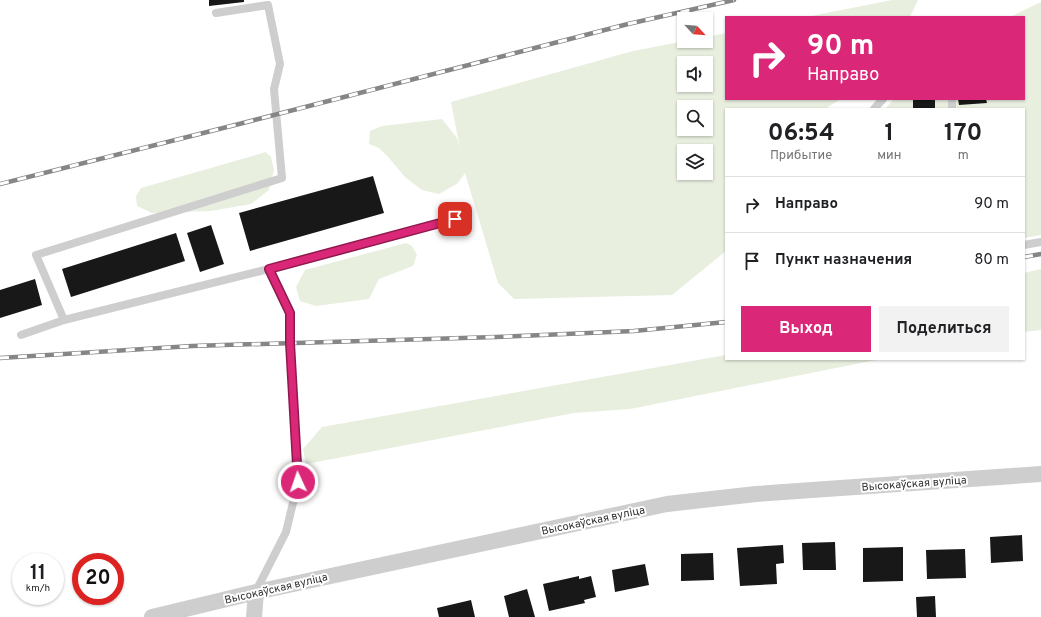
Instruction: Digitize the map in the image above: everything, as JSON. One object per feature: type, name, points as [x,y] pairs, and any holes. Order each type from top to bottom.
[{"type":"street","name":"Высокаўская вуліца","points":[[152,617],[256,592],[667,504],[756,494],[1041,474]]},
{"type":"street","points":[[254,617],[256,592]]},
{"type":"lane","points":[[64,320],[36,255],[282,178],[274,89],[280,64],[268,5],[216,13]]},
{"type":"lane","points":[[875,108],[881,100]]},
{"type":"lane","points":[[21,335],[64,320],[269,269],[455,219]]},
{"type":"lane","points":[[1025,245],[1041,242]]},
{"type":"lane","points":[[256,592],[286,532],[298,482],[290,343],[290,313],[269,269]]},
{"type":"green space","points":[[892,0],[918,0],[910,16],[811,16]]},
{"type":"green space","points":[[1041,2],[1041,235],[1025,238],[1025,108],[886,108],[893,100],[1025,100],[1025,16],[1012,16]]},
{"type":"green space","points":[[725,33],[725,100],[839,100],[828,108],[725,108],[725,252],[672,295],[514,299],[498,283],[465,173],[458,183],[439,194],[422,190],[405,177],[379,148],[369,144],[370,131],[382,126],[442,119],[457,138],[460,149],[451,102],[633,51],[677,43],[677,48],[713,48],[713,36]]},
{"type":"green space","points":[[266,152],[271,157],[274,170],[269,190],[251,204],[211,211],[152,213],[137,206],[136,196],[141,188]]},
{"type":"green space","points":[[406,243],[412,246],[417,255],[413,266],[379,279],[369,299],[316,306],[300,301],[296,287],[305,270]]},
{"type":"green space","points":[[1041,269],[1041,330],[1025,332],[1025,273]]},
{"type":"green space","points":[[725,355],[725,360],[876,360],[630,409],[574,413],[306,464],[303,449],[322,427]]},
{"type":"building","points":[[209,0],[244,0],[244,2],[209,6]]},
{"type":"building","points":[[913,100],[935,100],[935,108],[913,108]]},
{"type":"building","points":[[958,100],[986,100],[987,103],[959,105]]},
{"type":"building","points":[[373,176],[384,213],[250,251],[239,213]]},
{"type":"building","points":[[211,225],[224,264],[200,272],[187,233]]},
{"type":"building","points":[[176,233],[185,261],[71,297],[62,269]]},
{"type":"building","points":[[35,279],[42,305],[0,318],[0,290]]},
{"type":"building","points":[[1022,535],[1023,561],[991,563],[990,537]]},
{"type":"building","points":[[835,542],[836,570],[803,570],[802,543]]},
{"type":"building","points":[[783,545],[784,563],[776,564],[777,584],[740,586],[737,548]]},
{"type":"building","points":[[903,547],[903,581],[863,582],[863,548]]},
{"type":"building","points":[[965,549],[966,578],[927,579],[926,550]]},
{"type":"building","points":[[713,553],[714,580],[681,581],[681,554]]},
{"type":"building","points":[[645,564],[649,585],[615,592],[612,570]]},
{"type":"building","points":[[579,576],[579,579],[591,576],[596,597],[584,600],[585,603],[549,611],[543,584]]},
{"type":"building","points":[[527,589],[535,617],[509,617],[504,596]]},
{"type":"building","points":[[935,596],[936,617],[917,617],[916,597]]},
{"type":"building","points":[[471,600],[475,617],[439,617],[437,608]]},
{"type":"railway","points":[[0,184],[628,24],[734,0]]},
{"type":"railway","points":[[1025,257],[1041,254]]},
{"type":"railway","points":[[0,358],[192,346],[496,337],[634,331],[725,322]]},
{"type":"route","points":[[298,482],[290,343],[290,313],[269,269],[455,219]]}]
